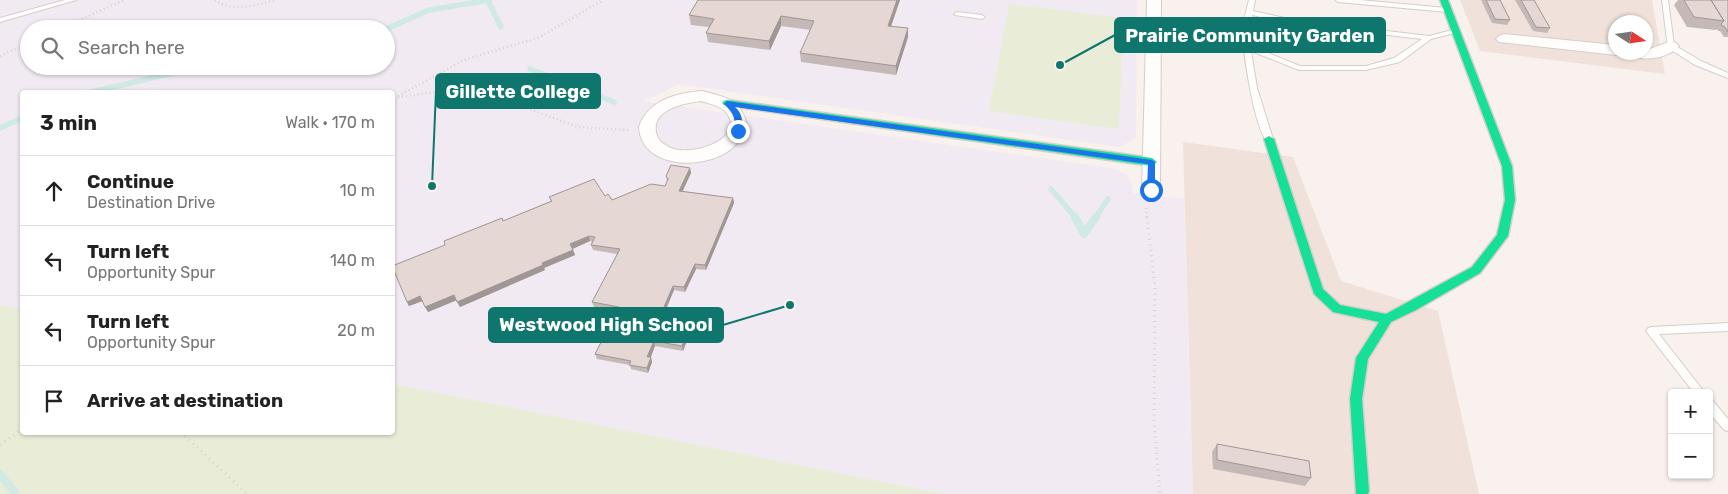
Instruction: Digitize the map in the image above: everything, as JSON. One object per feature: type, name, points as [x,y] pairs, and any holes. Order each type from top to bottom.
[{"type":"street","points":[[1151,190],[1154,0]]},
{"type":"street","points":[[1362,491],[1356,399],[1362,358],[1388,320],[1476,270],[1502,236],[1510,200],[1507,166],[1446,5]]},
{"type":"street","points":[[1504,39],[1608,49]]},
{"type":"street","points":[[1653,54],[1671,46]]},
{"type":"street","points":[[727,104],[736,111],[739,121],[738,131],[731,141],[720,150],[697,156],[673,155],[660,151],[651,143],[647,134],[648,124],[653,115],[662,107],[674,101],[702,96],[716,98],[727,104],[1152,162]]},
{"type":"street","points":[[1269,139],[1318,291],[1337,308],[1388,320]]},
{"type":"lane","points":[[0,20],[73,0]]},
{"type":"lane","points":[[1252,0],[1248,12],[1247,47],[1258,110],[1269,139]]},
{"type":"lane","points":[[1338,0],[1446,5]]},
{"type":"lane","points":[[1665,0],[1671,46],[1698,63],[1728,76]]},
{"type":"lane","points":[[1248,12],[1294,22],[1429,38]]},
{"type":"lane","points":[[957,14],[982,17]]},
{"type":"lane","points":[[1247,47],[1299,68],[1366,68],[1397,60],[1429,38],[1456,31]]},
{"type":"lane","points":[[1697,389],[1651,330],[1728,327]]},
{"type":"lane","points":[[1713,409],[1728,428]]},
{"type":"path","points":[[80,20],[124,0]]},
{"type":"path","points":[[215,0],[221,5],[232,8],[247,7],[276,0]]},
{"type":"path","points":[[395,97],[464,60],[540,37],[603,0]]},
{"type":"path","points":[[0,56],[20,47]]},
{"type":"path","points":[[395,98],[426,92],[454,90],[480,93],[506,100],[578,127],[629,130]]},
{"type":"path","points":[[1151,190],[1145,197],[1154,286],[1154,422],[1160,494]]},
{"type":"path","points":[[0,445],[20,430]]},
{"type":"path","points":[[184,435],[247,494]]},
{"type":"shaded area","points":[[0,0],[1137,0],[1136,138],[1119,147],[678,84],[643,101],[1116,169],[1127,175],[1132,184],[1133,193],[1184,199],[1193,494],[944,494],[395,384],[395,90],[20,90],[20,309],[0,305]]},
{"type":"shaded area","points":[[1460,0],[1652,0],[1665,74],[1480,51]]},
{"type":"shaded area","points":[[1183,142],[1293,157],[1341,281],[1438,311],[1479,494],[1193,494]]},
{"type":"green space","points":[[1009,4],[1123,18],[1119,129],[989,111]]},
{"type":"green space","points":[[0,305],[20,309],[20,435],[395,435],[395,384],[944,494],[0,494]]},
{"type":"building","points":[[698,0],[897,0],[888,26],[908,28],[896,66],[800,53],[814,21],[781,16],[769,41],[706,33],[714,19],[689,15]]},
{"type":"building","points":[[1486,0],[1500,0],[1510,20],[1495,19]]},
{"type":"building","points":[[1521,0],[1534,0],[1550,28],[1536,27]]},
{"type":"building","points":[[1684,0],[1711,0],[1724,21],[1694,17]]},
{"type":"building","points":[[1711,0],[1728,0],[1728,32],[1722,26],[1721,24],[1724,21]]},
{"type":"building","points":[[671,165],[690,168],[679,191],[733,198],[705,265],[695,264],[684,287],[673,286],[655,328],[687,333],[682,346],[654,341],[647,357],[651,357],[647,368],[629,365],[631,361],[595,354],[619,307],[592,302],[620,249],[591,245],[595,237],[589,236],[570,244],[573,250],[457,302],[454,295],[425,307],[420,296],[407,302],[395,273],[395,265],[445,245],[444,241],[502,218],[503,221],[552,201],[549,197],[594,179],[605,196],[608,194],[612,200],[651,184],[665,186],[668,179],[666,176]]},
{"type":"building","points":[[1217,444],[1309,461],[1311,478],[1217,460]]},
{"type":"waterway","points":[[395,25],[429,10],[490,0]]},
{"type":"waterway","points":[[488,1],[501,27]]},
{"type":"waterway","points":[[530,69],[614,102]]},
{"type":"waterway","points":[[100,90],[164,75]]},
{"type":"waterway","points":[[0,128],[20,119]]},
{"type":"waterway","points":[[1051,189],[1076,218]]},
{"type":"waterway","points":[[1095,218],[1108,199]]},
{"type":"waterway","points":[[1075,217],[1084,234],[1096,217]]},
{"type":"waterway","points":[[0,474],[16,494]]},
{"type":"traffic: fast","points":[[1362,491],[1356,399],[1362,358],[1387,319],[1412,307],[1476,270],[1502,236],[1510,200],[1507,166],[1444,0]]},
{"type":"traffic: fast","points":[[727,103],[1152,162]]},
{"type":"traffic: fast","points":[[1269,139],[1318,291],[1337,309],[1387,319]]},
{"type":"place","name":"Prairie Community Garden","points":[[1060,65]]},
{"type":"place","name":"Gillette College","points":[[432,186]]},
{"type":"place","name":"Westwood High School","points":[[790,305]]},
{"type":"route","points":[[738,131],[739,121],[736,111],[727,104],[1152,162],[1151,190]]}]
